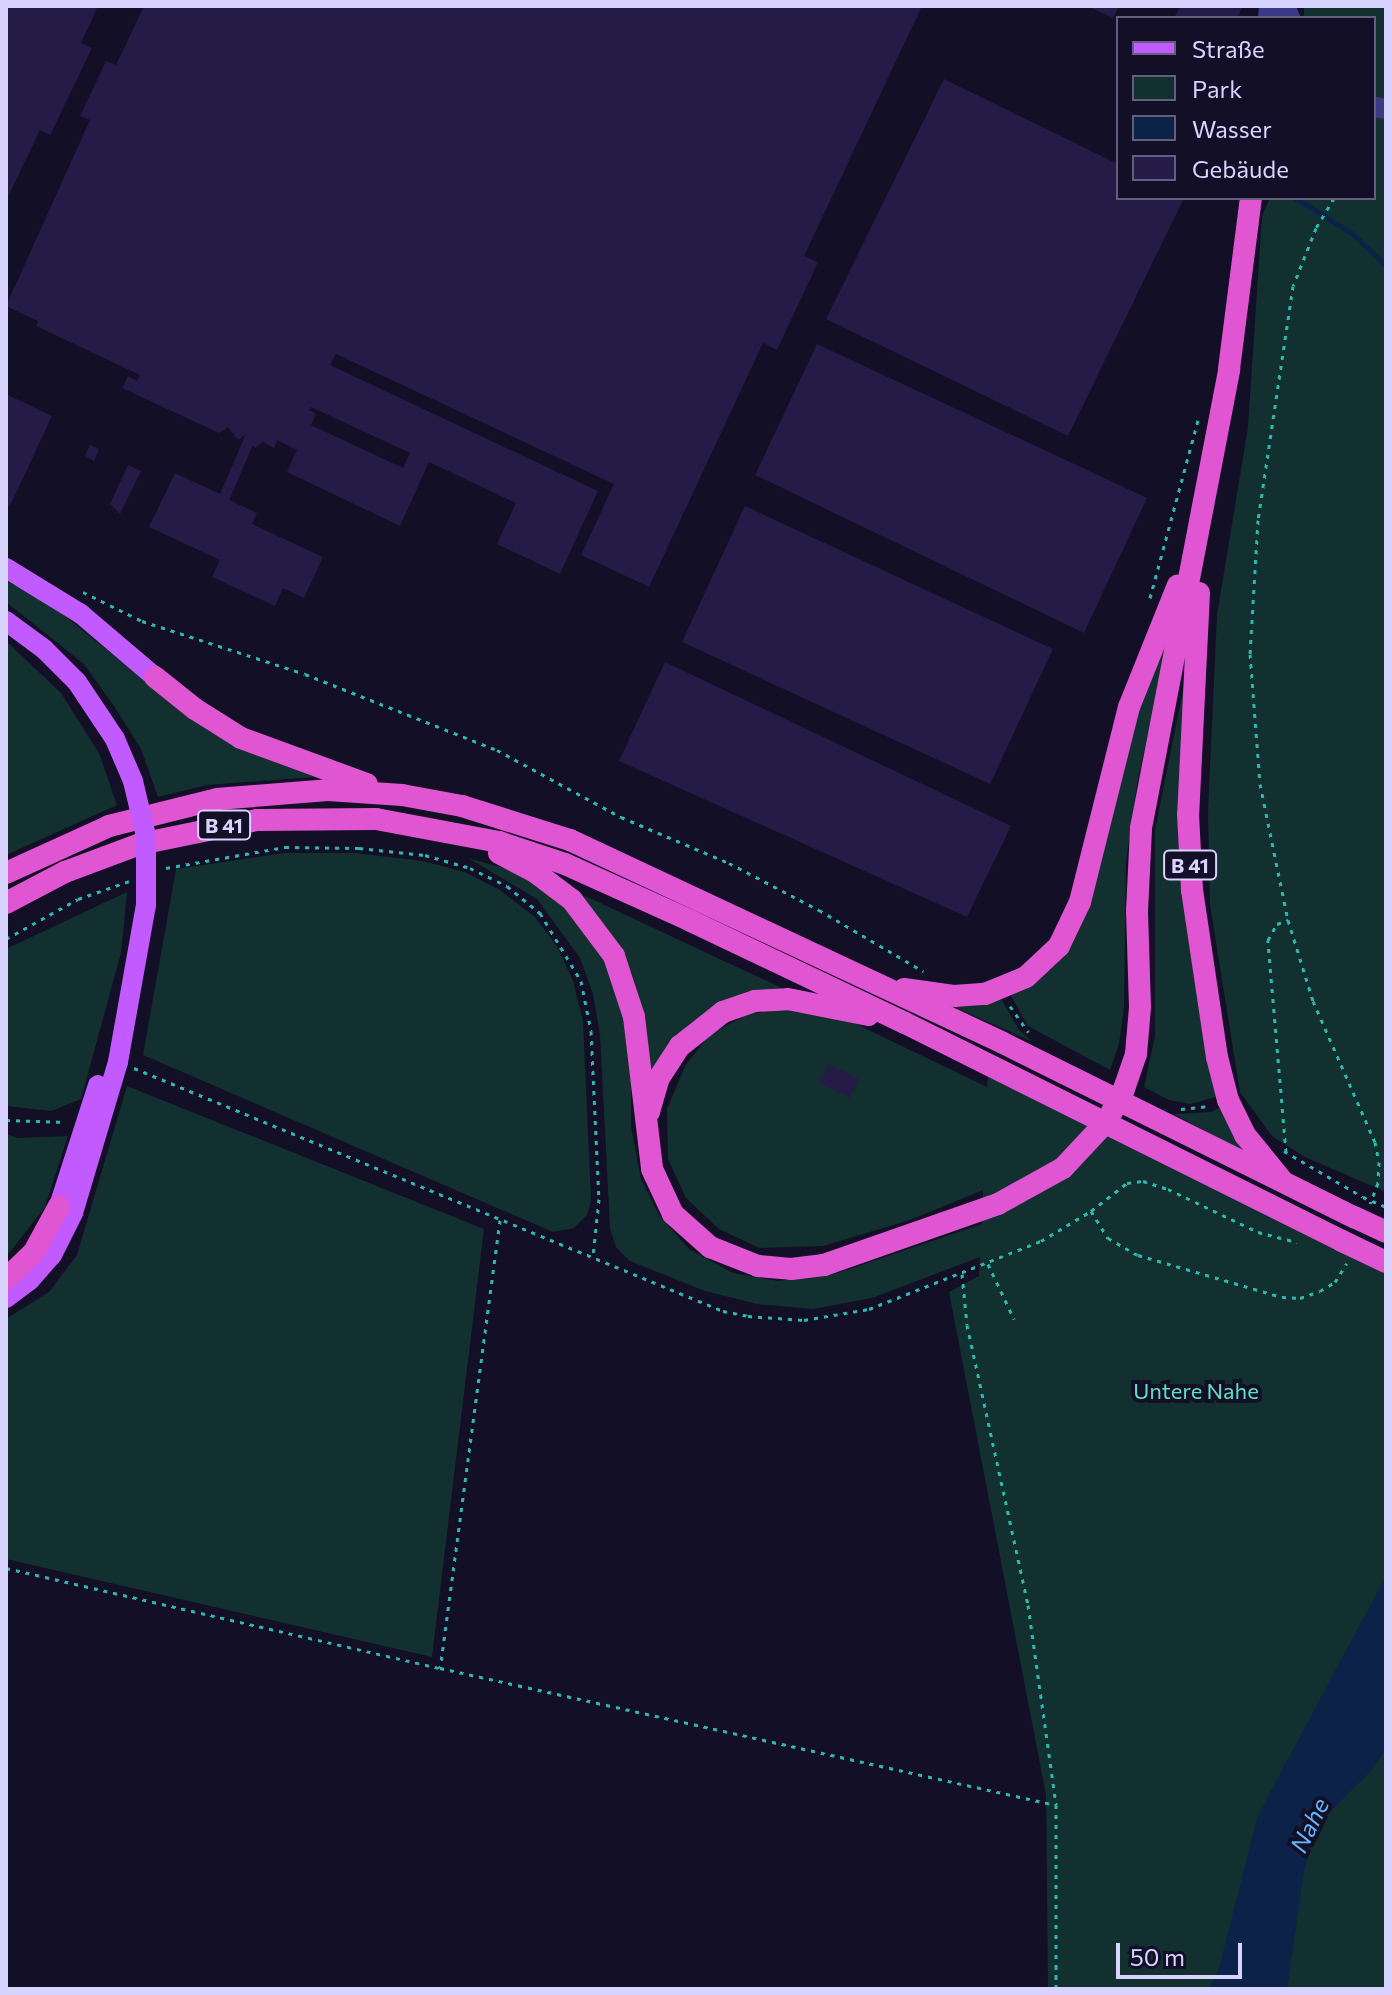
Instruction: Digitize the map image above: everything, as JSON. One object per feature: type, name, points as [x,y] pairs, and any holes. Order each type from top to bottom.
[{"type":"highway","points":[[1202,522],[1253,201]]},
{"type":"highway","name":"B 41","points":[[883,985],[954,996],[985,994],[1026,977],[1059,946],[1080,902],[1129,707],[1202,522]]},
{"type":"highway","name":"B 41","points":[[649,1153],[665,1200],[696,1238],[725,1255],[775,1268],[824,1265],[1019,1196],[1063,1168],[1107,1121],[1124,1089],[1136,1054],[1140,1007],[1137,911],[1141,828],[1202,522]]},
{"type":"highway","name":"B 41","points":[[1202,522],[1188,814],[1192,890],[1217,1057],[1228,1100],[1245,1135],[1287,1186]]},
{"type":"highway","points":[[155,677],[195,709],[241,738],[288,758],[402,795]]},
{"type":"highway","name":"B 41","points":[[6,873],[109,826],[193,804],[291,791],[402,795],[462,806],[570,840],[883,985],[1287,1186],[1361,1209],[1386,1232]]},
{"type":"highway","name":"B 41","points":[[6,903],[102,857],[217,826],[336,817],[455,831],[565,864],[905,1023],[1345,1249],[1386,1262]]},
{"type":"highway","points":[[455,831],[554,885],[602,936],[629,996],[649,1153]]},
{"type":"highway","points":[[649,1153],[649,1115],[659,1078],[686,1039],[723,1012],[755,1001],[788,999],[905,1023]]},
{"type":"highway","points":[[6,1279],[34,1252],[59,1206]]},
{"type":"main road","points":[[6,568],[81,614],[155,677]]},
{"type":"main road","points":[[6,621],[44,649],[77,682],[104,719],[133,781],[146,836],[146,905],[118,1062],[67,1228],[42,1267],[6,1298]]},
{"type":"main road","points":[[59,1206],[139,956]]},
{"type":"path","points":[[1333,200],[1316,228],[1293,286],[1258,520],[1251,596],[1253,722],[1260,784],[1288,920],[1313,1001],[1375,1142],[1379,1162],[1378,1183],[1361,1209]]},
{"type":"path","points":[[74,587],[142,621],[305,674],[497,750],[621,817],[729,863],[819,910],[931,976]]},
{"type":"path","points":[[158,871],[285,847],[359,848],[425,855],[470,868],[507,886],[540,913],[581,981],[591,1031],[599,1199],[593,1256]]},
{"type":"path","points":[[6,939],[78,899],[131,880]]},
{"type":"path","points":[[1288,920],[1277,924],[1268,940],[1286,1152],[1361,1209],[1386,1207]]},
{"type":"path","points":[[118,1062],[723,1311],[777,1320],[804,1320],[869,1309],[962,1274],[1041,1241],[1091,1211],[1127,1183],[1143,1181],[1168,1189],[1258,1232],[1298,1242]]},
{"type":"path","points":[[6,1120],[61,1123],[88,1117]]},
{"type":"path","points":[[1091,1211],[1108,1238],[1138,1255],[1282,1297],[1300,1298],[1335,1282],[1345,1249]]},
{"type":"path","points":[[440,1668],[500,1220]]},
{"type":"path","points":[[988,1263],[1014,1319]]},
{"type":"path","points":[[962,1274],[967,1325],[1028,1605],[1056,1805],[1056,1989]]},
{"type":"path","points":[[6,1568],[1056,1805]]},
{"type":"green space","points":[[1304,6],[1386,6],[1386,1192],[1305,1157],[1272,1136],[1240,1092],[1210,905],[1208,810],[1217,615],[1248,427],[1262,216],[1269,200],[1376,200],[1376,16],[1304,16]]},
{"type":"green space","points":[[6,581],[46,601],[207,730],[251,753],[315,777],[207,785],[158,797],[141,749],[114,706],[84,664],[6,602]]},
{"type":"green space","points":[[1172,625],[1137,784],[1126,861],[1124,1008],[1119,1044],[1110,1070],[1028,1026],[1011,996],[1051,969],[1072,945],[1086,913],[1139,707]]},
{"type":"green space","points":[[6,641],[61,693],[99,753],[117,805],[6,855]]},
{"type":"green space","points":[[1190,655],[1179,875],[1216,1097],[1190,1104],[1169,1100],[1144,1087],[1155,1036],[1155,830]]},
{"type":"green space","points":[[284,853],[355,853],[423,861],[465,872],[500,890],[535,917],[558,948],[573,981],[583,1021],[591,1200],[587,1215],[574,1228],[553,1232],[143,1055],[176,869]]},
{"type":"green space","name":"Untere Nahe","points":[[468,858],[510,870],[550,893],[588,929],[612,971],[626,1017],[631,1126],[641,1179],[659,1215],[689,1249],[733,1273],[778,1281],[835,1274],[982,1224],[983,1190],[910,1220],[823,1246],[759,1248],[719,1229],[686,1198],[668,1159],[667,1109],[685,1066],[710,1034],[749,1014],[792,1008],[854,1023],[987,1087],[988,1076],[1386,1271],[1386,1989],[1048,1989],[1046,1795],[949,1292],[979,1276],[980,1257],[872,1298],[813,1309],[757,1304],[705,1291],[630,1261],[616,1247],[610,1228],[600,1035],[593,994],[580,958],[537,899]]},
{"type":"green space","points":[[127,892],[121,953],[81,1099],[51,1111],[6,1106],[6,949]]},
{"type":"green space","points":[[581,894],[786,990],[720,1004],[690,1023],[669,1046],[647,1085],[643,1012],[634,979],[622,950]]},
{"type":"green space","points":[[1002,1000],[1019,1030],[1033,1042],[943,1002]]},
{"type":"green space","points":[[127,1086],[484,1229],[432,1657],[6,1559],[6,1319],[49,1292],[77,1255]]},
{"type":"green space","points":[[1221,1107],[1256,1158],[1174,1114],[1211,1112]]},
{"type":"green space","points":[[6,1134],[18,1138],[68,1136],[45,1207],[6,1257]]},
{"type":"water","name":"Nahe","points":[[1386,1576],[1386,1749],[1368,1774],[1319,1823],[1304,1871],[1287,1989],[1210,1989],[1219,1968],[1258,1815]]},
{"type":"building","points":[[6,6],[98,6],[81,43],[92,48],[50,135],[40,130],[6,201]]},
{"type":"building","points":[[144,6],[922,6],[804,256],[818,262],[777,350],[763,343],[649,587],[581,555],[614,484],[336,354],[330,365],[598,491],[560,574],[497,544],[516,503],[429,462],[400,526],[287,472],[297,450],[277,440],[274,448],[263,442],[255,448],[253,445],[229,500],[257,513],[252,524],[323,557],[304,598],[283,588],[275,606],[212,577],[220,560],[149,527],[175,473],[220,494],[246,434],[238,440],[228,427],[219,433],[122,388],[128,376],[137,381],[140,375],[36,326],[38,321],[6,306],[90,120],[80,116],[106,61],[116,65]],"holes":[[[311,407],[410,453],[403,468],[311,425],[316,414],[309,410]]]},
{"type":"building","points":[[1087,6],[1119,6],[1113,18]]},
{"type":"building","points":[[1180,6],[1242,6],[1239,16],[1175,16]]},
{"type":"building","points":[[944,79],[1116,163],[1116,200],[1183,200],[1068,436],[826,319]]},
{"type":"building","points":[[817,344],[1147,498],[1084,633],[755,475]]},
{"type":"building","points":[[6,394],[52,416],[10,506],[6,504]]},
{"type":"building","points":[[90,445],[99,449],[94,461],[85,456]]},
{"type":"building","points":[[128,465],[141,471],[120,514],[110,504]]},
{"type":"building","points":[[745,506],[1053,649],[990,784],[682,642]]},
{"type":"building","points":[[665,662],[1011,826],[967,917],[619,761]]},
{"type":"building","points":[[829,1064],[859,1079],[850,1098],[819,1083]]},
{"type":"waterway","points":[[1298,200],[1352,233],[1386,266]]}]
